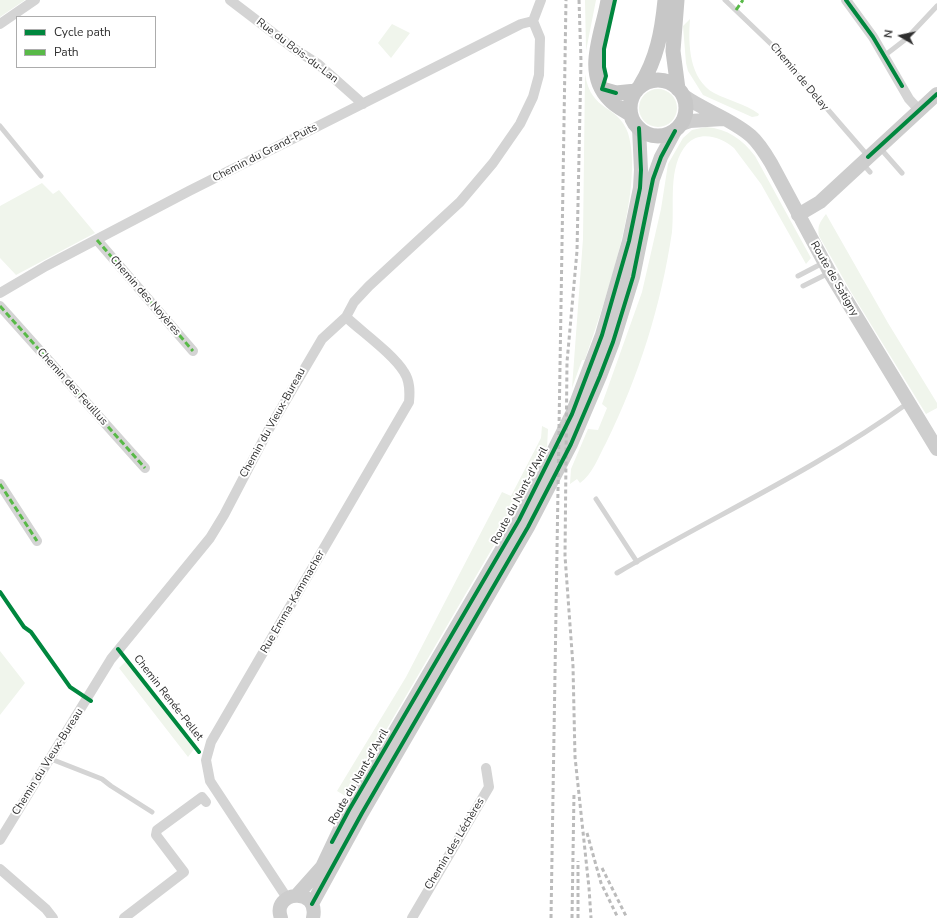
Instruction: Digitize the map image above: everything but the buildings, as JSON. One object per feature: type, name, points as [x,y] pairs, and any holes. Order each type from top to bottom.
[{"type":"main road","points":[[608,0],[597,48],[596,77],[610,101],[630,114],[639,128],[649,135],[656,136],[668,134],[690,121],[723,119]]},
{"type":"main road","points":[[630,114],[630,102],[648,74],[657,53],[662,28],[665,0]]},
{"type":"main road","points":[[677,0],[673,50],[686,111],[678,127]]},
{"type":"main road","points":[[602,89],[616,93],[638,88],[648,82],[660,80],[672,84],[681,93]]},
{"type":"main road","name":"Route de Satigny","points":[[681,93],[746,132],[761,147],[772,163],[798,215],[827,267],[937,449]]},
{"type":"main road","points":[[798,215],[820,202],[867,164],[879,147],[937,94]]},
{"type":"main road","name":"Route du Nant-d'Avril","points":[[312,904],[366,806],[521,540],[571,444],[600,376],[615,335],[633,277],[653,179],[661,156],[678,127]]},
{"type":"main road","name":"Route du Nant-d'Avril","points":[[292,897],[322,867],[349,810],[519,520],[572,414],[602,336],[629,241],[640,188],[641,170],[639,128]]},
{"type":"main road","points":[[281,918],[280,909],[292,897],[308,899],[312,904],[314,913],[312,918]]},
{"type":"street","points":[[0,24],[35,0]]},
{"type":"street","name":"Rue du Bois-du-Lan","points":[[230,0],[293,48],[318,64],[362,104]]},
{"type":"street","points":[[533,21],[541,0]]},
{"type":"street","points":[[846,0],[873,37],[909,99],[919,110]]},
{"type":"street","name":"Chemin du Grand-Puits","points":[[0,293],[46,266],[188,191],[521,24],[533,21]]},
{"type":"street","name":"Chemin du Vieux-Bureau","points":[[0,840],[118,649],[181,576],[210,538],[224,515],[269,429],[322,340],[346,317],[354,302],[365,290],[466,196],[493,163],[520,124],[533,97],[539,75],[540,38],[533,21]]},
{"type":"street","name":"Chemin des Noyères","points":[[97,240],[192,351]]},
{"type":"street","name":"Chemin des Feuillus","points":[[0,306],[144,468]]},
{"type":"street","name":"Rue Emma-Kammacher","points":[[292,897],[210,780],[206,760],[211,742],[409,402],[409,386],[404,372],[397,362],[346,317]]},
{"type":"street","points":[[0,484],[37,540]]},
{"type":"street","name":"Chemin des Léchères","points":[[412,918],[489,787],[486,768]]},
{"type":"street","points":[[124,918],[184,872],[156,835],[157,830],[202,797],[206,802]]},
{"type":"street","points":[[0,869],[46,909],[53,918]]},
{"type":"lane","name":"Chemin de Delay","points":[[726,0],[772,45],[867,164]]},
{"type":"lane","points":[[884,56],[906,39],[937,6]]},
{"type":"lane","points":[[0,126],[41,176]]},
{"type":"lane","points":[[879,147],[902,173]]},
{"type":"lane","points":[[798,276],[827,267]]},
{"type":"lane","points":[[803,286],[827,267]]},
{"type":"lane","points":[[617,573],[838,449],[879,424],[909,403]]},
{"type":"lane","points":[[596,500],[636,562]]},
{"type":"lane","points":[[50,758],[102,779],[110,786],[152,812]]},
{"type":"shaded area","points":[[0,0],[25,0],[0,17]]},
{"type":"shaded area","points":[[585,0],[596,0],[586,51]]},
{"type":"shaded area","points":[[690,19],[690,50],[699,79],[714,93],[748,107],[759,114],[758,116],[752,117],[703,95],[688,71],[686,63],[683,26]]},
{"type":"shaded area","points":[[392,24],[410,33],[391,58],[378,43]]},
{"type":"shaded area","points":[[585,74],[588,87],[593,96],[618,117],[624,124],[628,133],[632,157],[631,184],[627,215],[611,278],[585,360],[582,360],[572,388],[583,239]]},
{"type":"shaded area","points":[[654,89],[662,89],[669,92],[674,97],[677,108],[674,119],[669,124],[662,127],[654,127],[647,124],[642,119],[639,112],[639,104],[642,97],[647,92]]},
{"type":"shaded area","points":[[706,127],[721,130],[734,136],[740,140],[755,156],[811,258],[806,264],[761,184],[734,148],[717,138],[704,136],[698,137],[687,144],[681,153],[674,175],[672,232],[662,287],[647,340],[629,392],[595,465],[584,480],[580,483],[577,479],[570,484],[571,469],[588,429],[598,430],[607,408],[602,404],[642,292],[661,209],[668,164],[683,138],[692,130]]},
{"type":"shaded area","points":[[42,183],[53,194],[59,190],[95,233],[16,275],[0,258],[0,206]]},
{"type":"shaded area","points":[[826,214],[888,323],[937,403],[937,408],[926,414],[851,292],[819,236],[818,229]]},
{"type":"shaded area","points":[[542,426],[548,429],[547,448],[500,535],[347,797],[337,791],[406,677],[502,492],[511,496],[541,438]]},
{"type":"shaded area","points":[[0,651],[25,683],[0,715]]},
{"type":"shaded area","points":[[126,661],[194,749],[188,757],[119,668]]},
{"type":"railway","points":[[551,918],[566,0]]},
{"type":"railway","points":[[579,0],[581,62],[577,251],[567,362],[565,556],[573,666],[575,757],[591,918]]},
{"type":"railway","points":[[572,918],[574,793]]},
{"type":"railway","points":[[587,833],[601,883],[618,918]]},
{"type":"railway","points":[[578,861],[578,918]]},
{"type":"railway","points":[[602,868],[627,918]]},
{"type":"marked path","points":[[736,10],[743,0]]},
{"type":"marked path","points":[[97,240],[193,351]]},
{"type":"marked path","points":[[0,306],[145,468]]},
{"type":"marked path","points":[[0,484],[37,541]]},
{"type":"cycle path","points":[[615,0],[604,49],[604,67],[606,76],[602,89],[616,93]]},
{"type":"cycle path","points":[[846,0],[873,37],[902,86]]},
{"type":"cycle path","points":[[868,157],[937,94]]},
{"type":"cycle path","points":[[332,842],[349,810],[519,520],[572,414],[602,335],[629,241],[640,188],[641,170],[639,128]]},
{"type":"cycle path","points":[[312,904],[362,813],[528,527],[571,444],[613,342],[633,277],[653,179],[661,157],[675,131]]},
{"type":"cycle path","points":[[0,592],[24,627],[31,632],[70,687],[91,701]]},
{"type":"cycle path","name":"Chemin Renée-Pellet","points":[[118,649],[199,752]]}]
